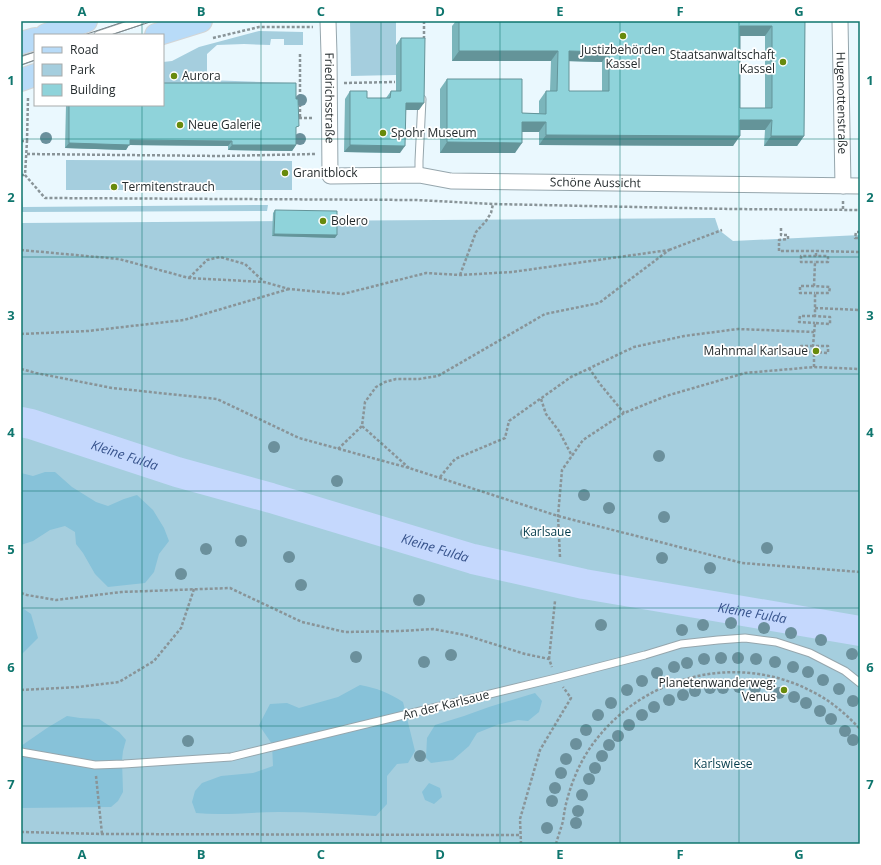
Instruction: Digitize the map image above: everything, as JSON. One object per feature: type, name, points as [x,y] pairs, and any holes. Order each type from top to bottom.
[{"type":"main road","points":[[49,34],[86,21]]},
{"type":"main road","points":[[164,34],[207,29]]},
{"type":"main road","points":[[21,43],[34,39]]},
{"type":"main road","points":[[24,89],[34,76]]},
{"type":"street","name":"Hugenottenstraße","points":[[840,21],[843,186]]},
{"type":"street","name":"Friedrichsstraße","points":[[322,23],[330,83],[330,176]]},
{"type":"street","name":"Schöne Aussicht","points":[[330,176],[419,175],[451,181],[860,186]]},
{"type":"lane","points":[[101,34],[140,21]]},
{"type":"lane","points":[[21,61],[34,56]]},
{"type":"lane","points":[[419,175],[422,92]]},
{"type":"lane","name":"An der Karlsaue","points":[[21,752],[95,764],[124,764],[231,757],[556,678],[681,644],[718,640],[745,638],[776,642],[810,653],[845,670],[860,683]]},
{"type":"path","points":[[424,21],[424,39]]},
{"type":"path","points":[[207,29],[220,35],[259,27],[313,27],[322,23]]},
{"type":"path","points":[[300,54],[300,118]]},
{"type":"path","points":[[330,83],[396,82]]},
{"type":"path","points":[[24,89],[27,141],[25,175],[45,198],[417,200],[493,204],[860,210]]},
{"type":"path","points":[[295,118],[309,118]]},
{"type":"path","points":[[21,141],[27,141]]},
{"type":"path","points":[[27,154],[221,156],[331,154]]},
{"type":"path","points":[[460,275],[476,232],[491,213],[493,204]]},
{"type":"path","points":[[781,228],[781,234],[788,234],[788,240],[779,240],[779,251],[860,252]]},
{"type":"path","points":[[21,250],[119,259],[189,278],[264,282],[289,289],[343,294],[426,273],[460,275],[512,272],[669,250],[722,230]]},
{"type":"path","points":[[860,232],[856,232],[856,238],[860,238]]},
{"type":"path","points":[[338,449],[362,426],[365,402],[376,387],[385,382],[396,379],[420,379],[438,376],[545,314],[599,303],[669,250]]},
{"type":"path","points":[[816,251],[816,256]]},
{"type":"path","points":[[801,256],[828,256],[828,262],[814,262],[801,262],[801,256]]},
{"type":"path","points":[[189,278],[207,260],[220,257],[245,264],[264,282]]},
{"type":"path","points":[[814,262],[814,286]]},
{"type":"path","points":[[800,286],[830,287],[830,293],[815,293],[800,292],[800,286]]},
{"type":"path","points":[[21,334],[88,332],[184,320],[289,289]]},
{"type":"path","points":[[815,293],[815,316]]},
{"type":"path","points":[[815,308],[860,310]]},
{"type":"path","points":[[800,316],[830,317],[830,324],[815,323],[799,322],[800,316]]},
{"type":"path","points":[[813,346],[815,323]]},
{"type":"path","points":[[440,477],[455,459],[505,438],[509,421],[571,377],[634,347],[684,336],[738,329],[814,332]]},
{"type":"path","points":[[801,346],[828,346],[828,353],[814,352],[800,352],[801,346]]},
{"type":"path","points":[[814,352],[814,367]]},
{"type":"path","points":[[560,556],[558,516],[562,470],[583,440],[624,413],[666,396],[745,372],[814,367],[860,369]]},
{"type":"path","points":[[589,368],[624,413]]},
{"type":"path","points":[[21,369],[112,388],[217,398],[299,438],[440,477],[558,516],[742,563],[860,572]]},
{"type":"path","points":[[541,399],[546,414],[558,430],[572,456]]},
{"type":"path","points":[[362,426],[409,468]]},
{"type":"path","points":[[21,593],[56,600],[121,592],[230,588],[302,622],[345,632],[433,629],[465,635],[525,654],[549,659]]},
{"type":"path","points":[[21,690],[78,687],[119,682],[154,661],[181,628],[194,589]]},
{"type":"path","points":[[555,601],[549,659],[556,678]]},
{"type":"path","points":[[556,844],[572,782],[591,746],[604,730],[623,712],[651,693],[669,684],[688,678],[730,672],[772,677],[793,683],[830,702],[860,729]]},
{"type":"path","points":[[521,844],[520,820],[540,750],[571,698]]},
{"type":"path","points":[[95,764],[102,834]]},
{"type":"path","points":[[21,832],[102,834],[521,835]]},
{"type":"green space","points":[[350,21],[396,21],[396,75],[351,76]]},
{"type":"green space","points":[[259,31],[303,32],[303,45],[284,45],[284,39],[271,39],[270,45],[217,45],[207,54],[207,80],[293,83],[292,88],[164,88],[164,62],[172,61],[199,47]]},
{"type":"green space","points":[[66,160],[292,161],[292,190],[66,190]]},
{"type":"green space","points":[[21,184],[23,207],[268,205],[267,211],[21,212]]},
{"type":"green space","name":"Karlsaue","points":[[715,218],[719,230],[733,241],[860,235],[860,844],[21,844],[21,223]]},
{"type":"shaded area","points":[[45,472],[55,472],[72,487],[96,502],[108,506],[137,495],[153,510],[164,528],[169,541],[159,554],[154,572],[145,583],[108,587],[95,574],[76,544],[75,532],[65,526],[50,530],[33,541],[21,545],[21,473],[33,476]]},
{"type":"shaded area","points":[[21,607],[31,614],[38,638],[21,655]]},
{"type":"shaded area","points":[[360,685],[383,691],[403,702],[415,751],[408,763],[397,764],[387,776],[387,804],[376,816],[290,812],[216,814],[196,813],[192,802],[195,791],[202,783],[221,776],[253,773],[273,766],[272,744],[259,725],[270,704],[287,703],[299,708],[338,697]]},
{"type":"shaded area","points":[[535,693],[542,701],[539,712],[528,721],[518,720],[497,725],[477,733],[469,746],[453,760],[431,763],[426,758],[427,738],[435,725]]},
{"type":"shaded area","points":[[67,716],[99,719],[119,732],[126,740],[122,760],[123,792],[118,801],[111,807],[21,808],[21,746]]},
{"type":"shaded area","points":[[429,783],[440,788],[442,797],[434,804],[425,800],[422,792]]},
{"type":"building","points":[[459,21],[805,21],[804,136],[771,136],[772,120],[740,120],[740,136],[546,135],[546,122],[522,122],[522,143],[447,142],[447,79],[522,79],[522,113],[546,114],[546,91],[557,91],[558,51],[459,51]],"holes":[[[740,26],[772,26],[772,108],[740,108]],[[569,51],[609,52],[609,91],[569,91]]]},
{"type":"building","points":[[401,38],[425,38],[424,103],[406,103],[405,146],[350,145],[350,91],[367,91],[367,98],[390,98],[391,91],[401,91]]},
{"type":"building","name":"Neue Galerie","points":[[164,83],[296,83],[299,126],[296,127],[296,145],[232,145],[232,141],[130,140],[130,145],[69,143],[69,106],[164,106]]},
{"type":"building","points":[[275,210],[337,211],[337,235],[274,234]]},
{"type":"waterway","name":"Kleine Fulda","points":[[21,422],[177,472],[271,498],[473,559],[584,584],[860,631]]},
{"type":"tram line","points":[[87,34],[126,21]]},
{"type":"tram line","points":[[114,34],[153,21]]},
{"type":"tram line","points":[[21,56],[34,52]]},
{"type":"tram line","points":[[21,65],[34,60]]},
{"type":"place","name":"Justizbehörden Kassel","points":[[623,36]]},
{"type":"place","name":"Staatsanwaltschaft Kassel","points":[[783,62]]},
{"type":"place","name":"Aurora","points":[[174,76]]},
{"type":"place","name":"Neue Galerie","points":[[180,125]]},
{"type":"place","name":"Spohr Museum","points":[[383,133]]},
{"type":"place","name":"Granitblock","points":[[285,173]]},
{"type":"place","name":"Termitenstrauch","points":[[114,187]]},
{"type":"place","name":"Bolero","points":[[323,221]]},
{"type":"place","name":"Mahnmal Karlsaue","points":[[816,351]]},
{"type":"place","name":"Planetenwanderweg: Venus","points":[[784,690]]},
{"type":"park label","name":"Karlswiese","points":[[723,764]]}]
